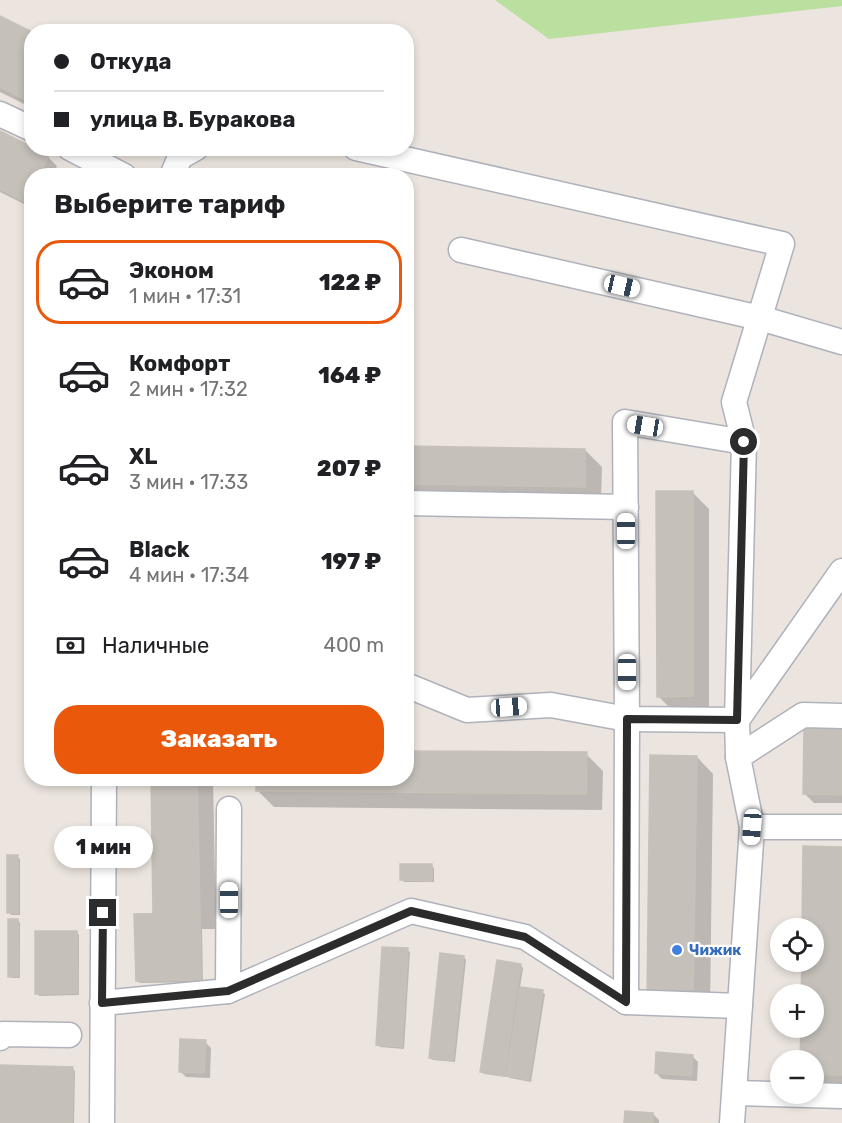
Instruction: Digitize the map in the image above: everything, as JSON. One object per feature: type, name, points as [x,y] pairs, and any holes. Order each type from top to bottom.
[{"type":"street","points":[[0,114],[24,125]]},
{"type":"street","points":[[85,156],[109,168]]},
{"type":"street","points":[[392,156],[782,244],[734,402],[744,442],[738,757],[752,827],[732,1123]]},
{"type":"street","points":[[461,249],[760,318],[842,342]]},
{"type":"street","points":[[626,1002],[625,422],[744,442]]},
{"type":"street","points":[[414,503],[626,507]]},
{"type":"street","points":[[737,720],[842,571]]},
{"type":"street","points":[[414,688],[468,710],[551,705],[627,719],[737,720]]},
{"type":"street","points":[[738,757],[803,715],[842,716]]},
{"type":"street","points":[[102,1123],[104,786]]},
{"type":"street","points":[[228,991],[229,809]]},
{"type":"street","points":[[752,827],[842,827]]},
{"type":"street","points":[[102,1003],[228,991],[411,911],[525,937],[626,1002],[740,1006]]},
{"type":"street","points":[[0,1038],[3,1035],[69,1035]]},
{"type":"street","points":[[735,1093],[842,1096]]},
{"type":"green space","points":[[495,0],[842,0],[842,6],[549,39]]},
{"type":"building","points":[[0,16],[24,28],[24,99],[0,87]]},
{"type":"building","points":[[0,131],[24,143],[24,156],[49,156],[43,168],[24,168],[24,201],[0,189]]},
{"type":"building","points":[[414,446],[585,449],[585,487],[414,484]]},
{"type":"building","points":[[656,491],[693,491],[693,696],[657,697]]},
{"type":"building","points":[[804,729],[842,729],[842,795],[803,794]]},
{"type":"building","points":[[414,751],[587,752],[586,794],[256,791],[256,786],[414,786]]},
{"type":"building","points":[[650,755],[697,756],[693,996],[647,995]]},
{"type":"building","points":[[151,786],[197,786],[200,913],[153,914]]},
{"type":"building","points":[[803,846],[842,847],[842,1075],[824,1075],[824,1050],[800,1050],[801,1038],[824,1038],[824,984],[801,984],[802,972],[824,972],[824,918],[802,918]]},
{"type":"building","points":[[7,855],[18,855],[18,913],[7,913]]},
{"type":"building","points":[[400,864],[432,864],[432,881],[400,880]]},
{"type":"building","points":[[200,913],[201,980],[136,981],[134,914]]},
{"type":"building","points":[[8,919],[18,919],[19,976],[8,977]]},
{"type":"building","points":[[35,931],[77,931],[78,993],[35,994]]},
{"type":"building","points":[[382,947],[408,948],[402,1047],[376,1045]]},
{"type":"building","points":[[440,953],[464,956],[453,1061],[429,1058]]},
{"type":"building","points":[[497,960],[521,964],[504,1076],[480,1072]]},
{"type":"building","points":[[520,987],[543,990],[529,1080],[506,1076]]},
{"type":"building","points":[[180,1039],[206,1040],[204,1073],[179,1072]]},
{"type":"building","points":[[656,1052],[693,1055],[691,1076],[655,1073]]},
{"type":"building","points":[[0,1065],[73,1067],[72,1123],[0,1123]]},
{"type":"building","points":[[625,1111],[653,1113],[653,1123],[624,1123]]},
{"type":"place","name":"Чижик","points":[[677,950]]},
{"type":"route","points":[[103,913],[102,1003],[228,991],[411,911],[525,937],[626,1002],[627,719],[737,720],[744,442]]}]
